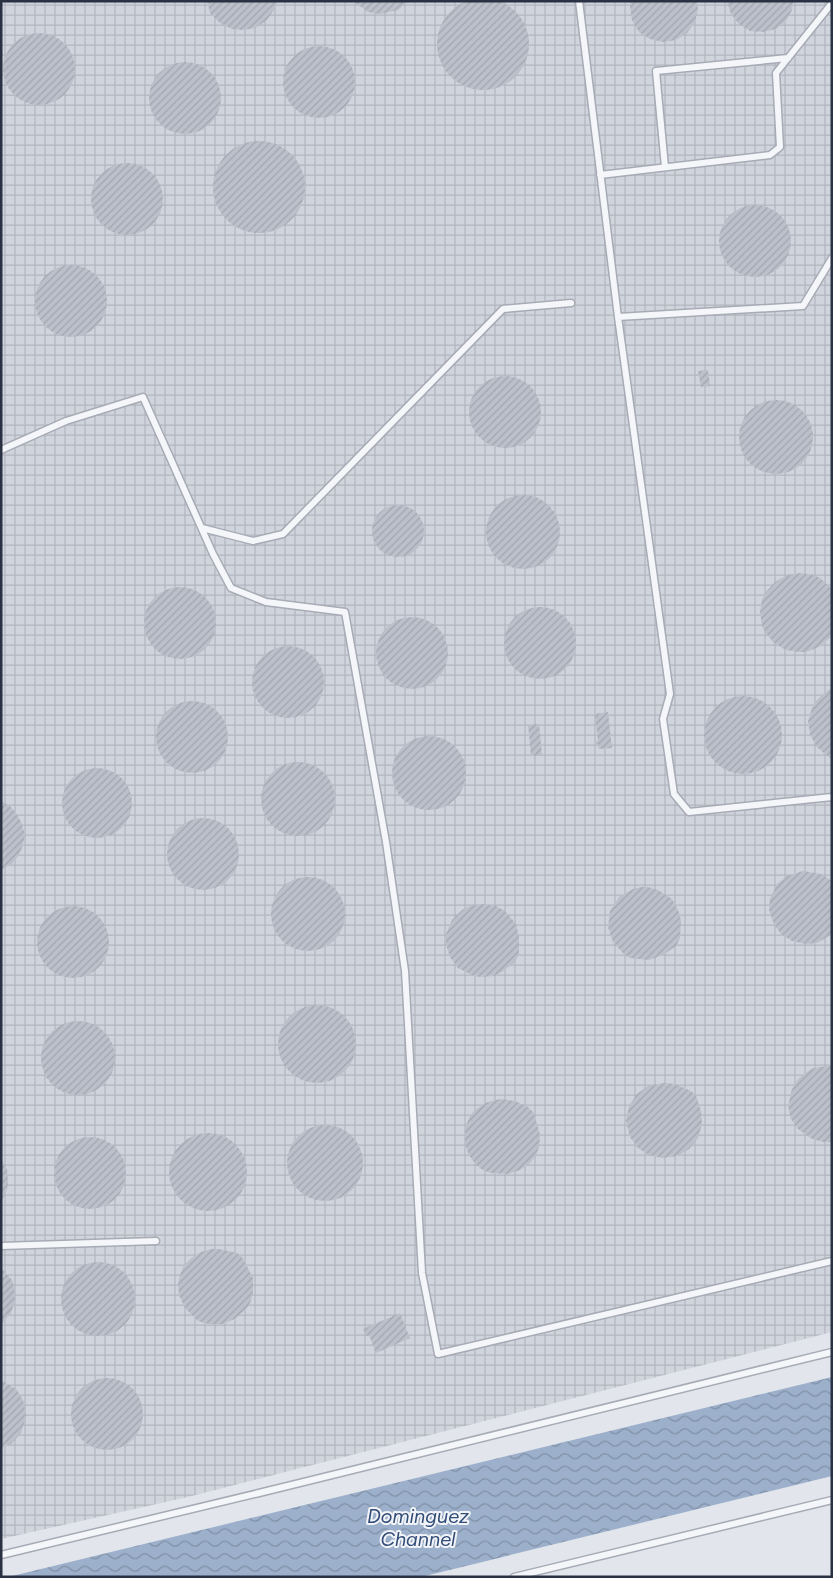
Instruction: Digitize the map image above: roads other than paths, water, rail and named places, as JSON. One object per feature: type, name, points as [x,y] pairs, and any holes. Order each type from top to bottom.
[{"type":"lane","points":[[578,1],[618,317],[670,694],[664,719],[674,794],[689,812],[832,797]]},
{"type":"lane","points":[[600,174],[770,155],[780,146],[776,73],[832,3]]},
{"type":"lane","points":[[665,167],[656,71],[788,58]]},
{"type":"lane","points":[[618,317],[803,306],[832,258]]},
{"type":"lane","points":[[202,528],[253,541],[283,534],[503,309],[571,303]]},
{"type":"lane","points":[[1,450],[66,421],[143,397],[231,588],[266,602],[345,612],[386,842],[405,971],[422,1272],[438,1354],[832,1261]]},
{"type":"lane","points":[[1,1246],[156,1241]]},
{"type":"lane","points":[[1,1555],[832,1352]]},
{"type":"lane","points":[[514,1577],[832,1500]]},
{"type":"water","name":"Dominguez Channel","points":[[832,1377],[832,1476],[421,1577],[8,1577]]}]
